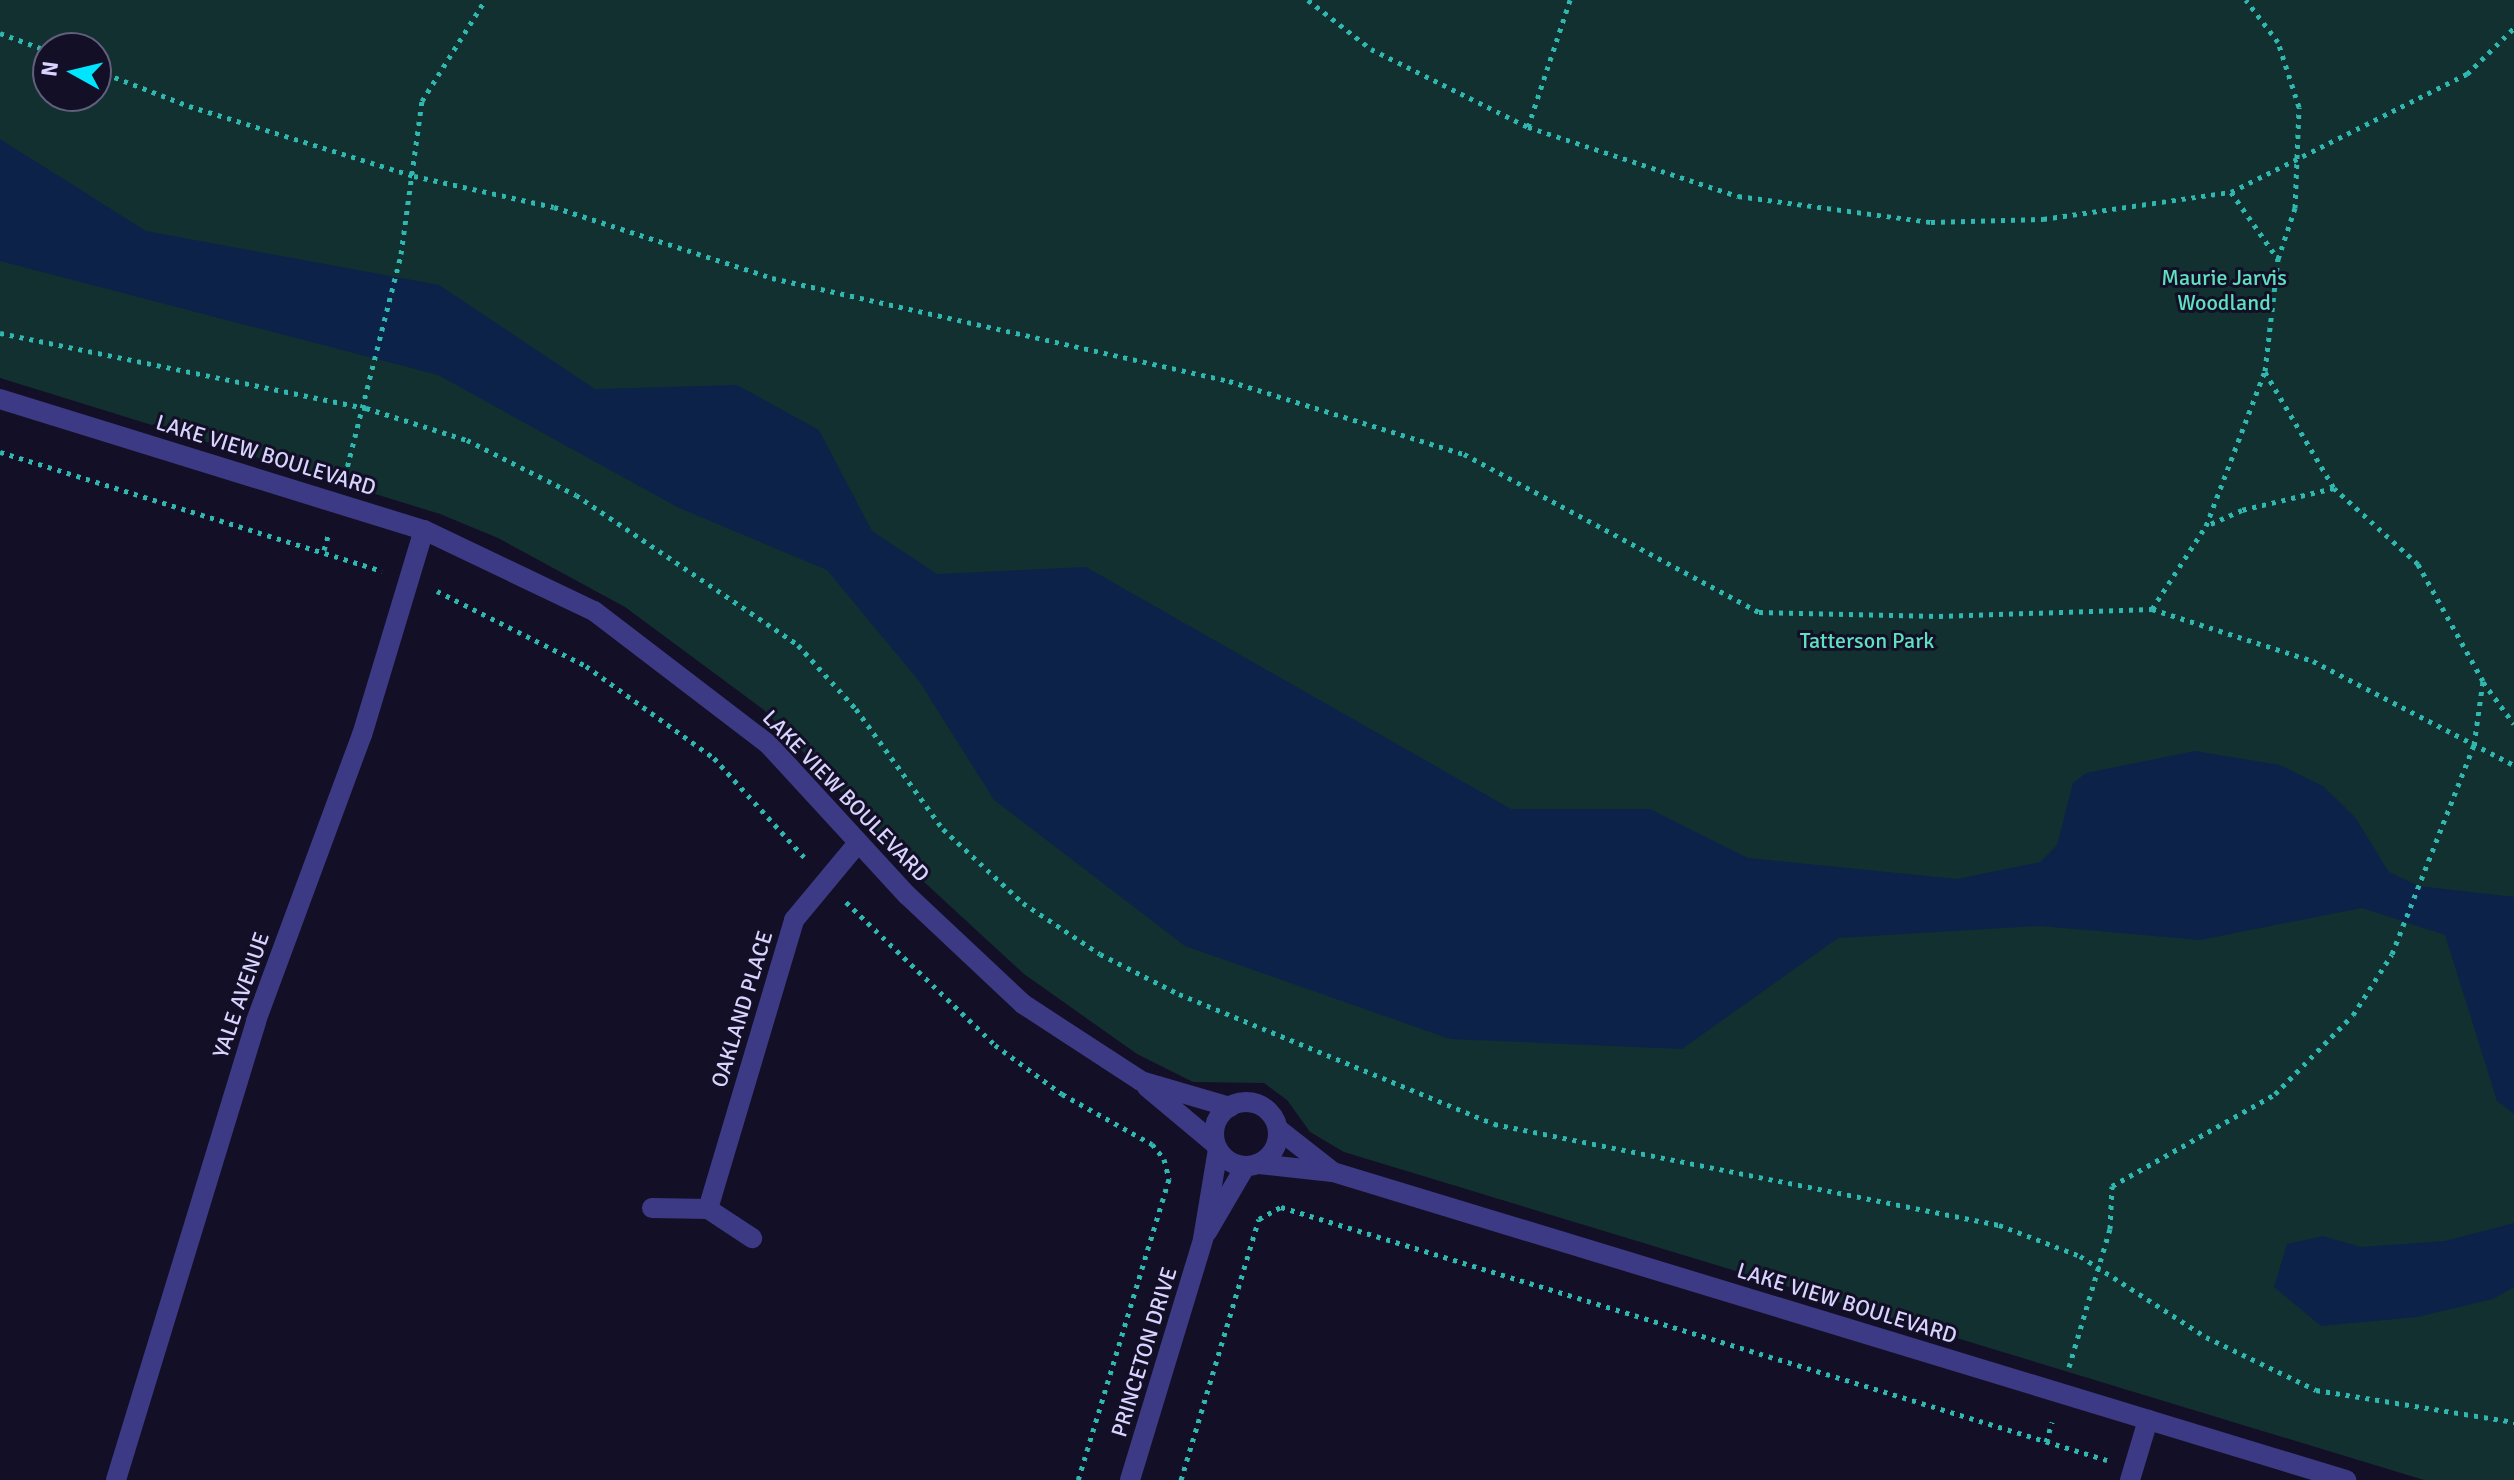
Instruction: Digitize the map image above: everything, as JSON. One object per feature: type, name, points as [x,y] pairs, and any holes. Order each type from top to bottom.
[{"type":"street","name":"LAKE VIEW BOULEVARD","points":[[0,399],[424,530],[540,581],[631,635],[769,745],[858,843],[1023,1004],[1141,1081],[1217,1146]]},
{"type":"street","name":"YALE AVENUE","points":[[116,1480],[256,1021],[341,798],[424,530]]},
{"type":"street","name":"OAKLAND PLACE","points":[[708,1209],[794,920],[823,878],[858,843]]},
{"type":"street","name":"LAKE VIEW BOULEVARD","points":[[1141,1081],[1230,1107]]},
{"type":"street","points":[[1260,1105],[1278,1129],[1274,1150],[1252,1165],[1217,1146],[1216,1123],[1230,1107],[1260,1105]]},
{"type":"street","name":"LAKE VIEW BOULEVARD","points":[[1278,1129],[1333,1172]]},
{"type":"street","name":"PRINCETON DRIVE","points":[[1130,1480],[1203,1239],[1217,1146]]},
{"type":"street","name":"LAKE VIEW BOULEVARD","points":[[1252,1165],[1333,1172],[2346,1480]]},
{"type":"street","name":"PRINCETON DRIVE","points":[[1203,1239],[1252,1165]]},
{"type":"street","points":[[652,1208],[708,1209],[752,1238]]},
{"type":"street","points":[[2132,1474],[2148,1420]]},
{"type":"path","points":[[324,550],[376,370],[401,254],[422,101],[485,0]]},
{"type":"path","points":[[1308,0],[1371,49],[1528,127],[1738,196],[1931,222],[2043,219],[2231,192],[2467,74],[2514,28]]},
{"type":"path","points":[[1528,127],[1570,0]]},
{"type":"path","points":[[2152,609],[2206,526],[2265,371],[2278,259],[2295,208],[2301,158],[2299,107],[2278,42],[2246,0]]},
{"type":"path","points":[[0,33],[32,45]]},
{"type":"path","points":[[112,76],[189,106],[414,176],[554,207],[772,278],[1229,381],[1464,454],[1759,612],[1939,616],[2152,609],[2313,661],[2514,765]]},
{"type":"path","points":[[2231,192],[2278,259]]},
{"type":"path","points":[[0,333],[366,408],[467,440],[576,495],[798,645],[856,709],[943,829],[982,869],[1061,929],[1133,973],[1494,1124],[1935,1209],[2045,1240],[2100,1267],[2206,1337],[2316,1390],[2514,1422]]},
{"type":"path","points":[[2265,371],[2334,488],[2418,564],[2483,681],[2514,724]]},
{"type":"path","points":[[0,452],[324,550],[409,581],[510,622],[586,666],[714,758],[823,878],[995,1045],[1062,1094],[1152,1144],[1164,1159],[1169,1179],[1078,1480]]},
{"type":"path","points":[[2206,526],[2242,510],[2334,488]]},
{"type":"path","points":[[2046,1442],[2100,1267],[2112,1186],[2275,1094],[2300,1073],[2374,984],[2405,923],[2474,745],[2483,681]]},
{"type":"path","points":[[1181,1480],[1259,1219],[1281,1207],[2046,1442],[2132,1474]]},
{"type":"green space","name":"Tatterson Park","points":[[0,0],[2514,0],[2514,1480],[2424,1480],[1344,1152],[1310,1132],[1287,1100],[1264,1083],[1193,1082],[1137,1054],[1024,974],[923,881],[764,710],[625,607],[498,538],[440,514],[0,378]]},
{"type":"water","points":[[0,139],[146,231],[439,285],[595,389],[737,385],[819,430],[872,531],[937,574],[1086,567],[1511,809],[1650,809],[1748,858],[1957,879],[2040,862],[2057,845],[2073,783],[2086,773],[2195,751],[2280,765],[2323,786],[2355,817],[2389,872],[2419,886],[2514,897],[2514,1114],[2497,1101],[2445,935],[2362,908],[2200,940],[2040,926],[1838,938],[1682,1049],[1450,1039],[1185,946],[994,800],[919,681],[827,570],[679,508],[438,375],[0,261]]},
{"type":"water","points":[[2514,1223],[2514,1287],[2493,1299],[2417,1317],[2321,1326],[2274,1287],[2287,1244],[2323,1236],[2361,1247],[2445,1241]]},
{"type":"park label","name":"Maurie Jarvis Woodland","points":[[2224,290]]}]
